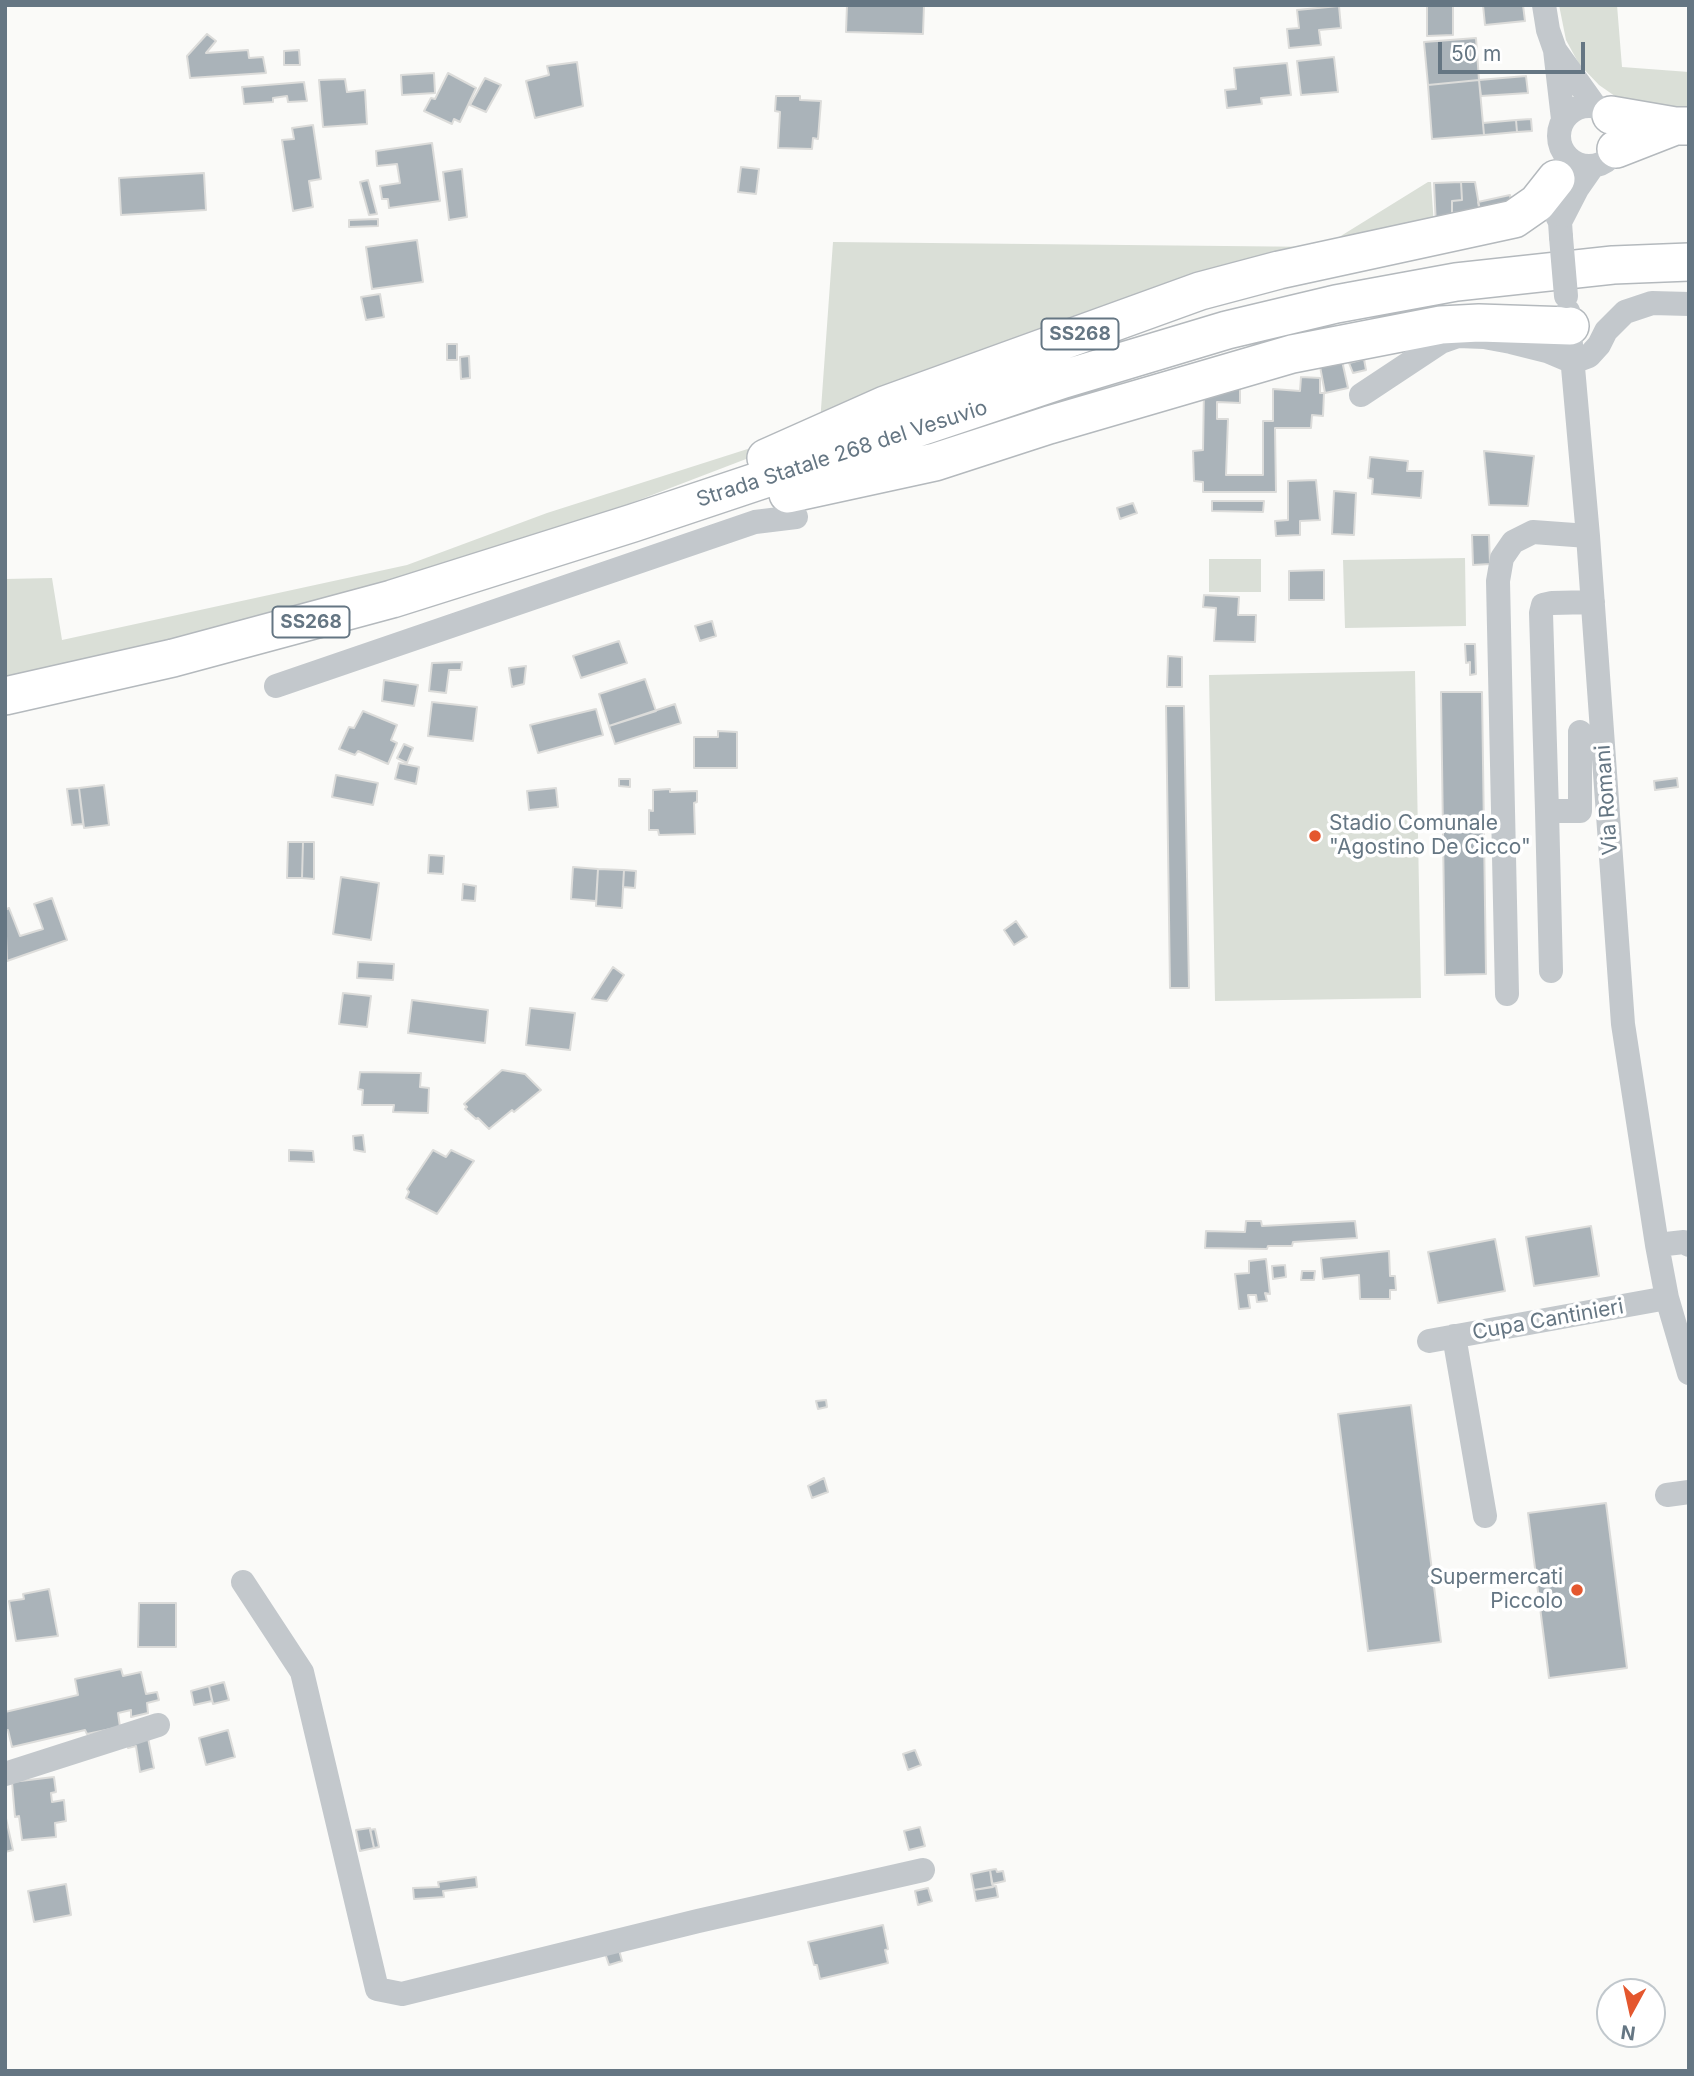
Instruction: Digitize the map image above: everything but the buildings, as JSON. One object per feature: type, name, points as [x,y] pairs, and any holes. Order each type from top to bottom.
[{"type":"highway","points":[[1604,134],[1682,126]]},
{"type":"highway","name":"SS268","points":[[622,526],[713,478],[752,464],[885,405],[1200,291],[1279,270],[1514,219],[1537,203],[1558,163]]},
{"type":"highway","name":"Strada Statale 268 del Vesuvio","points":[[5,696],[287,628],[393,599],[1064,379],[1227,330],[1336,303],[1456,282],[1599,266],[1689,262]]},
{"type":"highway","name":"SS268","points":[[622,526],[723,512],[825,485],[901,471],[1179,385],[1292,354],[1441,325],[1479,323],[1570,328]]},
{"type":"street","points":[[1544,5],[1555,50],[1604,134]]},
{"type":"street","points":[[1555,50],[1563,119]]},
{"type":"street","points":[[1563,119],[1577,108],[1604,134]]},
{"type":"street","name":"Via Romani","points":[[1563,119],[1558,138],[1555,212],[1560,230],[1570,328],[1588,536],[1623,1024],[1667,1298],[1689,1373]]},
{"type":"street","points":[[1558,163],[1574,162],[1604,134]]},
{"type":"street","points":[[1560,230],[1604,134]]},
{"type":"street","points":[[1362,395],[1441,342],[1458,336],[1484,337],[1547,351],[1570,328],[1589,356],[1606,331],[1625,312],[1652,303],[1689,304]]},
{"type":"street","points":[[276,686],[755,522],[796,517]]},
{"type":"street","points":[[1507,994],[1498,581],[1502,558],[1513,542],[1532,533],[1588,536]]},
{"type":"street","points":[[1551,971],[1541,613],[1544,604],[1592,602]]},
{"type":"street","points":[[1547,811],[1580,811],[1580,732]]},
{"type":"street","points":[[1657,1245],[1684,1242],[1689,1245]]},
{"type":"street","name":"Cupa Cantinieri","points":[[1429,1341],[1667,1298]]},
{"type":"street","points":[[1454,1336],[1485,1516]]},
{"type":"street","points":[[243,1582],[302,1672],[377,1989],[402,1994],[698,1921],[923,1870]]},
{"type":"street","points":[[5,1774],[158,1725]]},
{"type":"shaded area","points":[[1559,5],[1617,5],[1622,67],[1689,72],[1689,107],[1645,108],[1622,101],[1599,85],[1579,64],[1566,40]]},
{"type":"shaded area","points":[[1431,182],[1434,226],[820,423],[833,242],[1323,247]]},
{"type":"shaded area","points":[[804,431],[801,438],[524,544],[386,586],[5,683],[5,579],[52,578],[62,640],[407,565],[547,513]]},
{"type":"shaded area","points":[[1465,558],[1466,626],[1345,628],[1343,560]]},
{"type":"shaded area","points":[[1209,559],[1261,559],[1261,592],[1209,592]]},
{"type":"shaded area","name":"Stadio Comunale \"Agostino De Cicco\"","points":[[1415,671],[1421,998],[1215,1001],[1209,675]]},
{"type":"place","name":"Stadio Comunale \"Agostino De Cicco\"","points":[[1315,836]]},
{"type":"place","name":"Supermercati Piccolo","points":[[1577,1590]]}]
